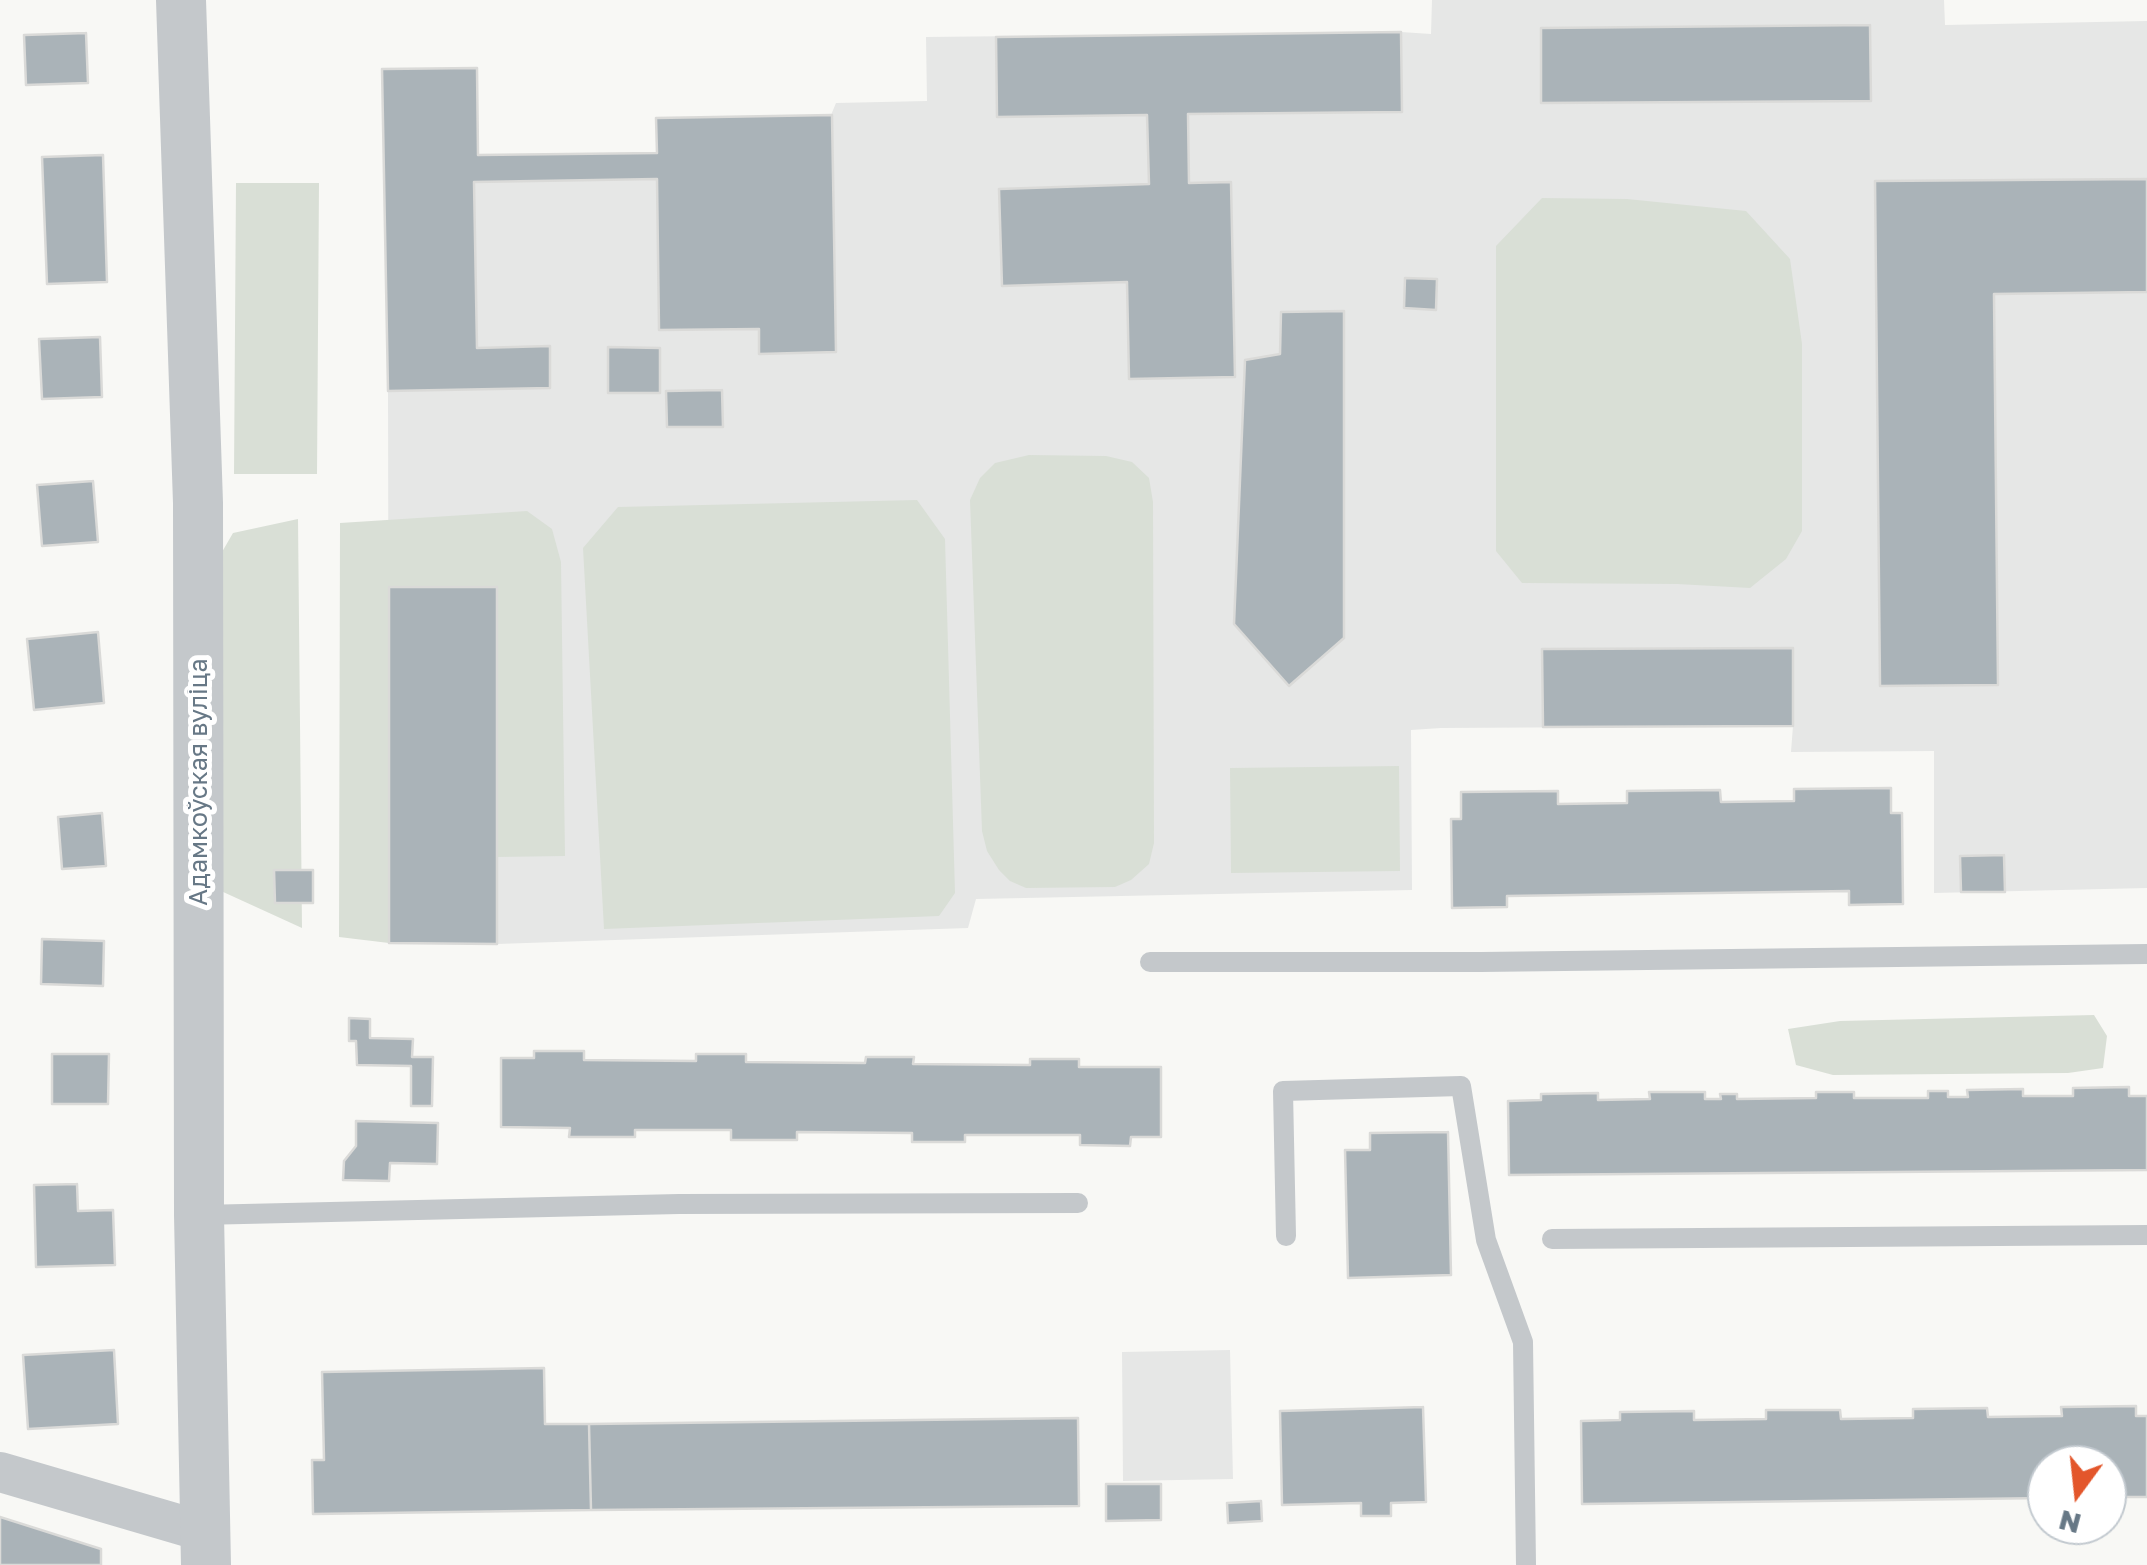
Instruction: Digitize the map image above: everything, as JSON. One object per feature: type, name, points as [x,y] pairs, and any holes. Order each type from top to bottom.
[{"type":"street","name":"Адамкоўская вуліца","points":[[182,0],[198,503],[199,1214],[205,1548]]},
{"type":"street","points":[[0,1472],[205,1548]]},
{"type":"lane","points":[[1150,962],[2147,954]]},
{"type":"lane","points":[[1286,1236],[1284,1091],[1461,1086],[1486,1240],[1524,1342],[1526,1565]]},
{"type":"lane","points":[[199,1214],[679,1204],[1078,1202]]},
{"type":"lane","points":[[1552,1239],[2147,1234]]},
{"type":"shaded area","points":[[1432,0],[1944,0],[1945,25],[2147,21],[2147,888],[1934,893],[1934,751],[1791,752],[1793,726],[1441,728],[1411,730],[1412,890],[976,899],[968,928],[497,944],[389,943],[388,391],[382,69],[477,68],[479,155],[656,153],[656,118],[831,115],[836,103],[927,101],[926,37],[1431,34]]},
{"type":"shaded area","points":[[236,183],[319,183],[317,474],[234,474]]},
{"type":"shaded area","points":[[1542,198],[1627,199],[1746,211],[1790,259],[1802,344],[1802,531],[1786,559],[1750,588],[1522,583],[1496,551],[1496,246]]},
{"type":"shaded area","points":[[1029,455],[1106,456],[1132,462],[1149,478],[1153,502],[1154,843],[1149,864],[1131,880],[1115,887],[1026,888],[1010,881],[999,870],[987,851],[982,831],[970,500],[980,478],[995,463]]},
{"type":"shaded area","points":[[917,500],[945,539],[955,893],[939,916],[604,929],[583,548],[618,507]]},
{"type":"shaded area","points":[[527,511],[552,529],[561,562],[565,856],[497,857],[497,587],[389,587],[389,943],[339,937],[340,523]]},
{"type":"shaded area","points":[[298,519],[302,928],[221,891],[211,571],[233,533]]},
{"type":"shaded area","points":[[1399,766],[1400,871],[1231,873],[1230,768]]},
{"type":"shaded area","points":[[2094,1015],[2107,1036],[2103,1068],[2068,1073],[1833,1075],[1796,1065],[1788,1029],[1840,1021]]},
{"type":"shaded area","points":[[1230,1350],[1233,1479],[1123,1481],[1122,1352]]},
{"type":"building","points":[[1870,25],[1871,101],[1541,103],[1541,28]]},
{"type":"building","points":[[1401,32],[1402,112],[1188,114],[1189,183],[1231,182],[1235,377],[1129,379],[1127,282],[1002,286],[999,189],[1149,184],[1147,115],[997,117],[996,37]]},
{"type":"building","points":[[86,33],[88,83],[26,85],[24,35]]},
{"type":"building","points":[[477,68],[478,155],[657,153],[656,118],[832,115],[836,352],[759,354],[759,329],[659,330],[657,179],[474,182],[477,348],[550,346],[550,388],[388,391],[382,69]]},
{"type":"building","points":[[103,155],[107,282],[47,284],[42,157]]},
{"type":"building","points":[[2147,179],[2147,292],[1994,294],[1998,685],[1880,686],[1875,181]]},
{"type":"building","points":[[1405,278],[1437,279],[1436,310],[1404,308]]},
{"type":"building","points":[[1344,311],[1344,638],[1289,686],[1234,624],[1245,360],[1280,354],[1281,312]]},
{"type":"building","points":[[100,337],[102,397],[42,399],[39,339]]},
{"type":"building","points":[[608,347],[660,348],[660,393],[608,393]]},
{"type":"building","points":[[722,390],[723,427],[667,427],[666,391]]},
{"type":"building","points":[[93,481],[98,542],[42,546],[37,485]]},
{"type":"building","points":[[389,587],[497,587],[497,944],[389,943]]},
{"type":"building","points":[[98,632],[104,703],[34,710],[27,639]]},
{"type":"building","points":[[1793,648],[1793,726],[1543,727],[1542,649]]},
{"type":"building","points":[[1891,788],[1891,813],[1902,813],[1903,904],[1849,905],[1849,891],[1507,896],[1507,907],[1452,908],[1451,819],[1461,819],[1461,792],[1558,791],[1558,804],[1627,803],[1627,791],[1720,790],[1721,802],[1794,801],[1794,789]]},
{"type":"building","points":[[102,813],[106,866],[62,869],[58,817]]},
{"type":"building","points":[[2004,855],[2005,892],[1961,892],[1960,856]]},
{"type":"building","points":[[274,870],[313,870],[313,903],[275,903]]},
{"type":"building","points":[[42,939],[104,941],[103,986],[41,984]]},
{"type":"building","points":[[349,1018],[370,1019],[370,1038],[413,1039],[412,1057],[433,1057],[432,1106],[411,1106],[411,1066],[357,1065],[356,1041],[349,1041]]},
{"type":"building","points":[[534,1051],[584,1051],[584,1060],[696,1061],[696,1054],[746,1054],[746,1062],[865,1063],[866,1057],[914,1057],[913,1064],[1030,1065],[1030,1059],[1079,1059],[1079,1067],[1161,1067],[1161,1137],[1131,1137],[1130,1146],[1080,1145],[1080,1135],[965,1135],[965,1142],[912,1142],[912,1133],[797,1132],[797,1140],[731,1140],[731,1130],[635,1130],[635,1137],[569,1137],[570,1128],[501,1127],[501,1058],[534,1058]]},
{"type":"building","points":[[52,1054],[109,1054],[108,1104],[52,1104]]},
{"type":"building","points":[[2129,1087],[2129,1096],[2147,1096],[2147,1170],[1509,1175],[1508,1101],[1541,1100],[1541,1094],[1598,1093],[1598,1100],[1650,1099],[1649,1092],[1705,1092],[1705,1099],[1721,1099],[1720,1094],[1737,1094],[1737,1099],[1816,1098],[1816,1092],[1854,1092],[1854,1098],[1928,1098],[1928,1091],[1948,1091],[1948,1097],[1968,1097],[1967,1090],[2023,1089],[2023,1096],[2073,1096],[2073,1088]]},
{"type":"building","points":[[356,1121],[438,1123],[437,1164],[390,1163],[389,1181],[343,1180],[344,1161],[356,1146]]},
{"type":"building","points":[[1448,1132],[1451,1275],[1348,1278],[1345,1150],[1370,1150],[1370,1133]]},
{"type":"building","points":[[77,1184],[78,1211],[113,1210],[115,1265],[36,1267],[34,1185]]},
{"type":"building","points":[[114,1350],[118,1424],[28,1429],[23,1355]]},
{"type":"building","points":[[544,1368],[545,1424],[589,1424],[591,1510],[313,1514],[312,1460],[324,1460],[322,1372]]},
{"type":"building","points":[[2136,1406],[2136,1416],[2147,1416],[2147,1497],[2127,1497],[2127,1445],[2027,1445],[2027,1498],[1582,1504],[1581,1421],[1620,1420],[1620,1412],[1694,1411],[1694,1420],[1766,1419],[1766,1410],[1840,1410],[1841,1419],[1913,1418],[1913,1409],[1987,1408],[1988,1417],[2062,1416],[2061,1407]]},
{"type":"building","points":[[1423,1407],[1426,1502],[1391,1503],[1391,1516],[1361,1516],[1361,1503],[1282,1505],[1280,1411]]},
{"type":"building","points":[[1078,1418],[1079,1506],[591,1510],[589,1424]]},
{"type":"building","points":[[1106,1484],[1161,1484],[1161,1520],[1106,1521]]},
{"type":"building","points":[[1261,1501],[1262,1521],[1228,1523],[1227,1503]]},
{"type":"building","points":[[0,1517],[101,1549],[101,1565],[0,1565]]}]
